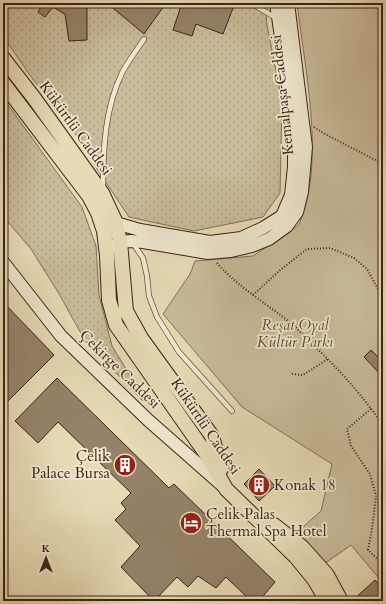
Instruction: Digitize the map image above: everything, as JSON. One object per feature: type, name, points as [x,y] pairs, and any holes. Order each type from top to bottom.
[{"type":"main road","name":"Kemalpaşa Caddesi","points":[[98,213],[116,223],[140,230],[210,242],[241,238],[263,228],[282,216],[291,195],[294,167],[294,144],[293,120],[276,3]]},
{"type":"main road","name":"Kemalpaşa Caddesi","points":[[126,241],[143,242],[208,253],[231,250],[252,246],[269,239],[287,226],[297,212],[302,192],[306,147],[288,3]]},
{"type":"main road","name":"Kükürtlü Caddesi","points":[[3,58],[34,98],[102,193],[126,241],[126,311],[141,338],[212,436],[226,489]]},
{"type":"main road","name":"Kükürtlü Caddesi","points":[[3,83],[89,196],[98,213],[104,231],[108,256],[109,300],[116,325],[209,458],[226,489]]},
{"type":"main road","points":[[108,256],[114,246],[126,241]]},
{"type":"main road","name":"Çekirge Caddesi","points":[[3,262],[61,336],[148,420],[226,489],[296,558],[314,579],[327,601]]},
{"type":"main road","name":"Çekirge Caddesi","points":[[226,489],[302,547],[327,575],[341,601]]},
{"type":"lane","points":[[251,3],[279,20]]},
{"type":"lane","points":[[102,193],[106,134],[112,97],[122,72],[144,39]]},
{"type":"lane","points":[[126,241],[143,258],[149,296],[157,317],[179,352],[232,411]]},
{"type":"path","points":[[303,119],[325,134],[383,164]]},
{"type":"path","points":[[253,295],[279,271],[307,249],[330,248],[354,258],[367,269],[383,298]]},
{"type":"path","points":[[208,253],[227,274],[289,322],[328,360],[371,408],[383,425]]},
{"type":"path","points":[[292,374],[303,375],[328,360]]},
{"type":"path","points":[[371,408],[347,429],[351,446],[370,474],[376,496],[368,550],[383,564]]},
{"type":"green space","points":[[3,3],[265,3],[267,25],[282,101],[280,193],[263,217],[194,231],[129,217],[97,169],[90,153],[29,74],[3,36]]},
{"type":"green space","name":"Reşat Oyal Kültür Parkı","points":[[297,3],[383,3],[383,583],[351,545],[324,564],[295,534],[321,511],[332,464],[242,407],[163,314],[190,274],[195,261],[253,256],[299,225],[309,190],[312,168],[312,144],[307,72]]},
{"type":"green space","points":[[3,98],[82,207],[96,246],[99,295],[112,346],[131,377],[143,401],[84,339],[58,292],[31,249],[3,216]]},
{"type":"building","points":[[43,3],[87,3],[87,40],[69,41],[65,14],[53,7],[45,17],[38,12]]},
{"type":"building","points":[[107,3],[166,3],[144,34]]},
{"type":"building","points":[[182,3],[235,3],[223,34],[196,24],[192,36],[173,30]]},
{"type":"building","points":[[3,302],[54,355],[3,406]]},
{"type":"building","points":[[371,350],[383,362],[383,377],[364,357]]},
{"type":"building","points":[[57,378],[169,488],[174,484],[275,582],[259,601],[251,601],[226,577],[216,588],[198,576],[188,587],[177,577],[154,601],[121,567],[140,546],[115,520],[126,509],[121,503],[131,493],[58,422],[38,443],[15,421]]},
{"type":"building","name":"Konak 18","points":[[259,469],[275,486],[259,501],[244,484]]},
{"type":"building","points":[[375,580],[383,589],[383,601],[352,601]]},
{"type":"place","name":"Çelik Palace Bursa","points":[[125,465]]},
{"type":"place","name":"Konak 18","points":[[259,485]]},
{"type":"place","name":"Çelik Palas Thermal Spa Hotel","points":[[191,523]]}]
